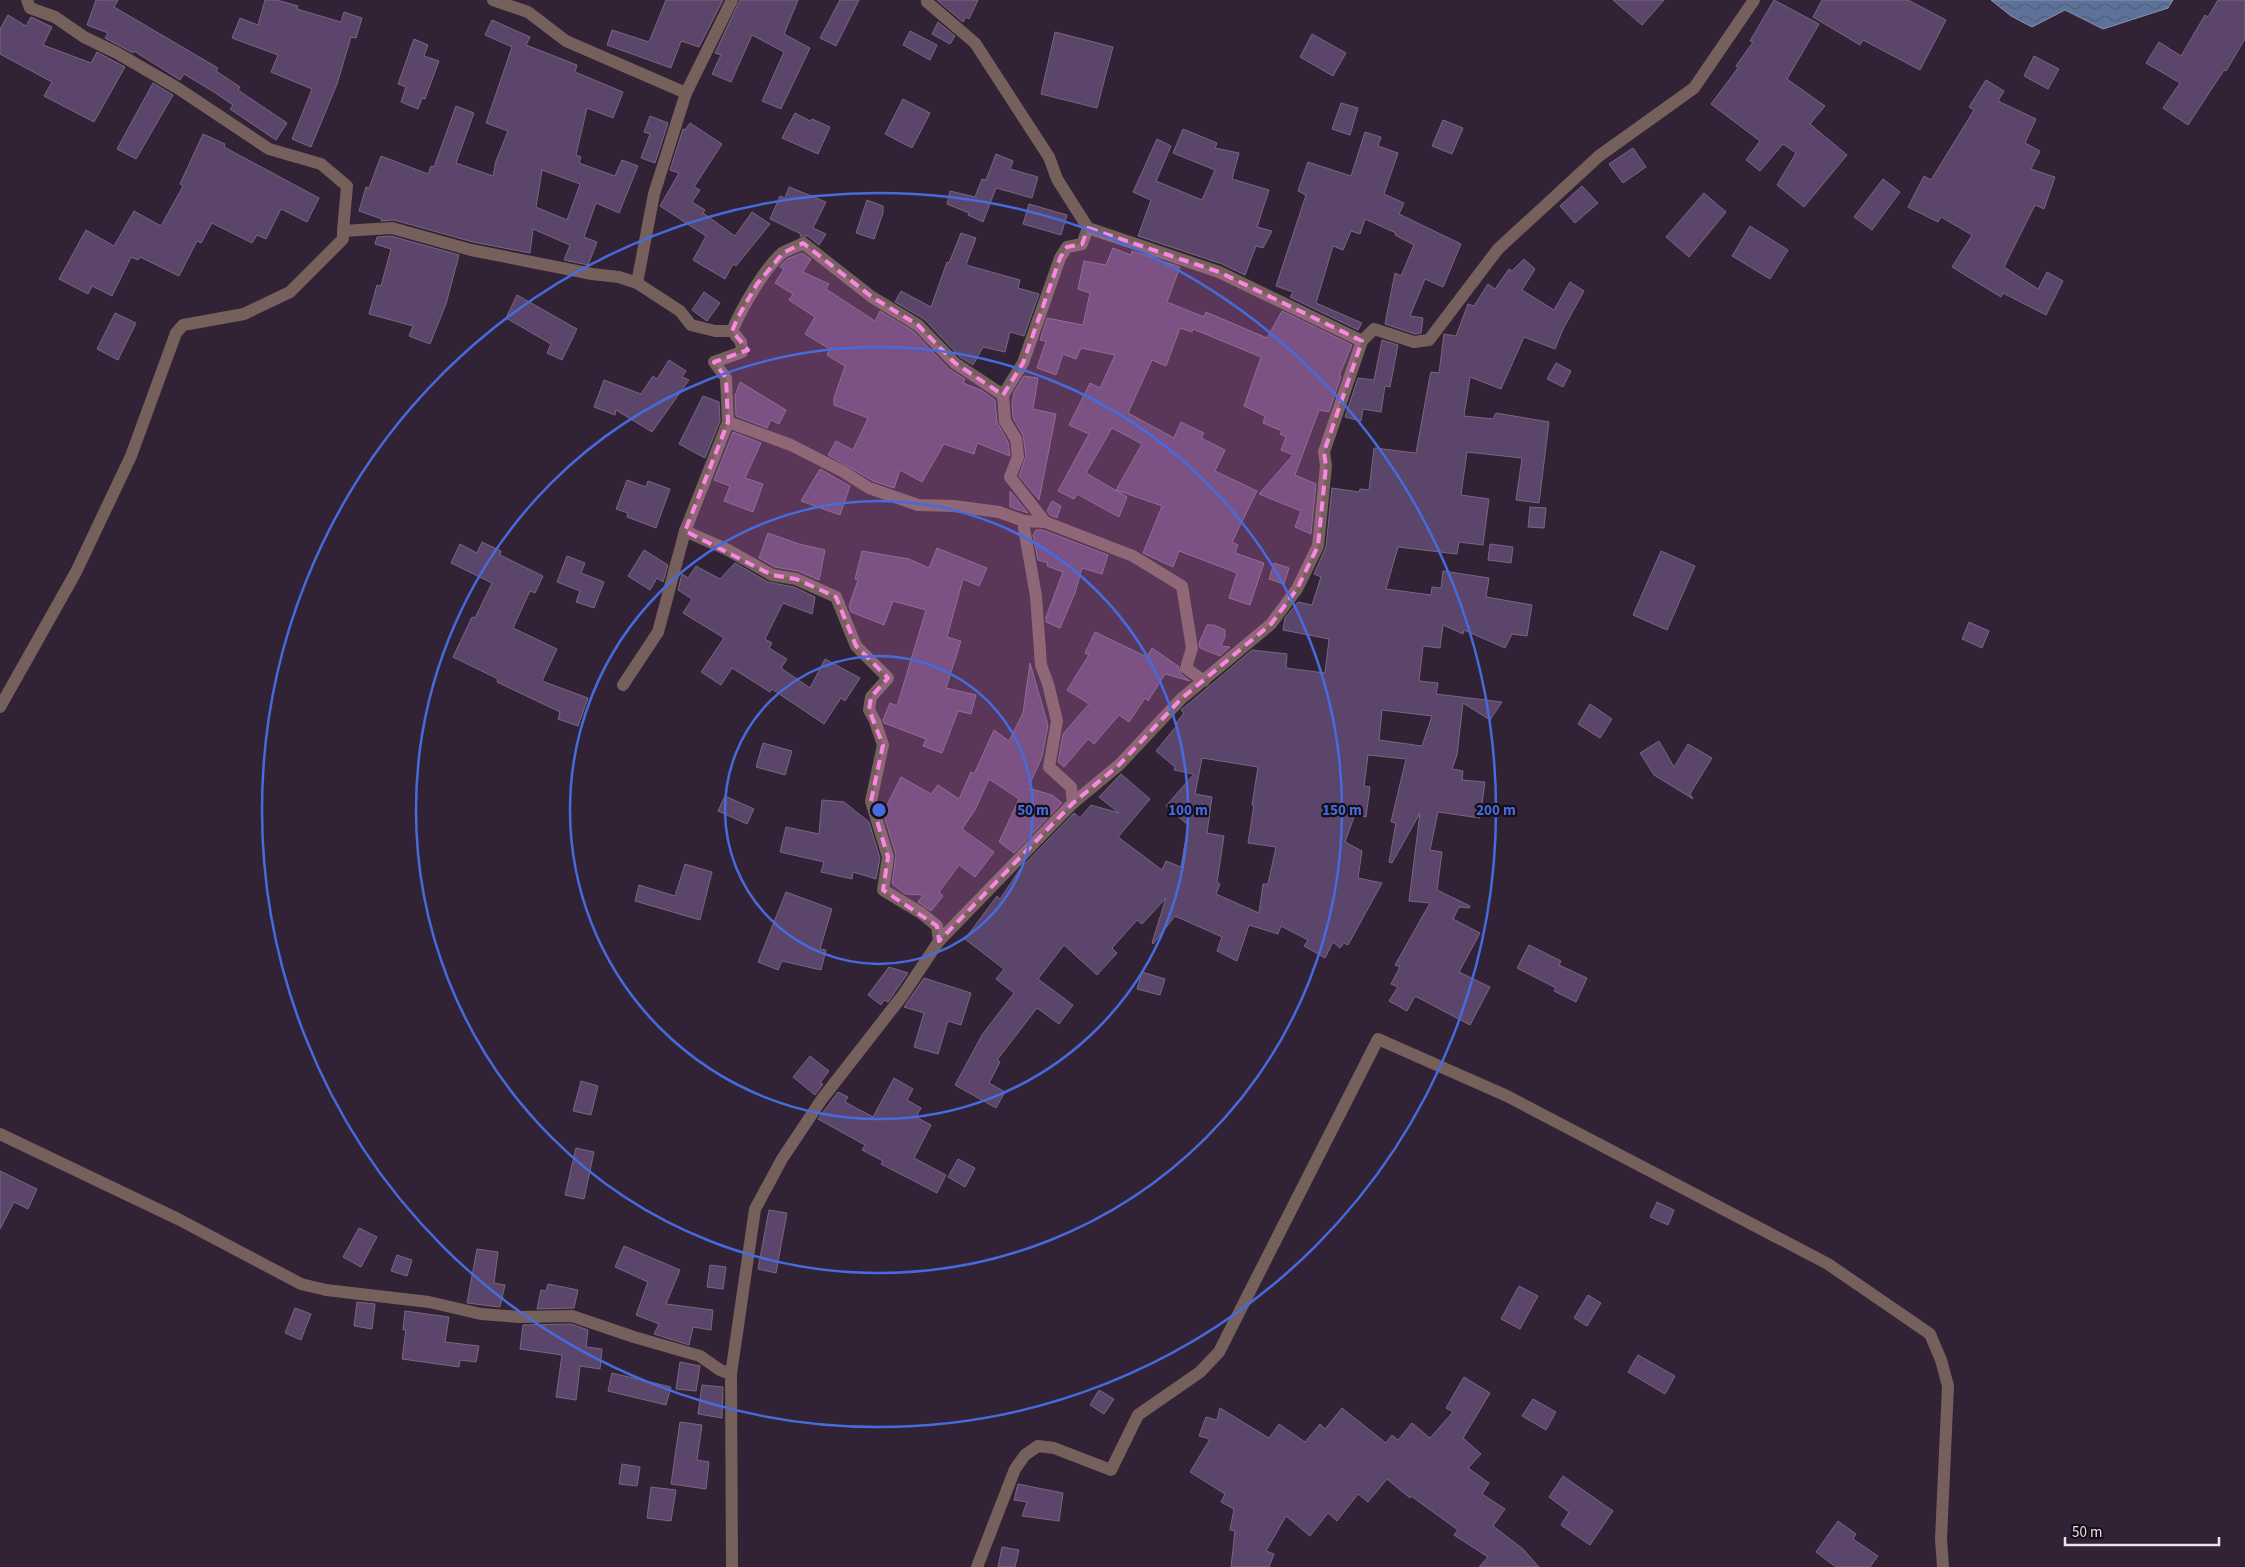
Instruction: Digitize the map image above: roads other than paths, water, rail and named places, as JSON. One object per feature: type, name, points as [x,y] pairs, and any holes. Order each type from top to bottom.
[{"type":"street","points":[[0,707],[76,572],[131,456],[176,334],[183,325],[244,314],[290,292],[342,239],[347,186],[321,164],[270,149],[179,89],[117,53],[84,37],[54,17],[30,8],[27,0]]},
{"type":"street","points":[[493,0],[528,12],[566,41],[686,92]]},
{"type":"street","points":[[637,283],[654,194],[686,92],[732,0]]},
{"type":"street","points":[[927,0],[975,43],[1049,157],[1057,179],[1088,228],[1218,272],[1362,341]]},
{"type":"street","points":[[732,1567],[731,1374],[755,1209],[782,1160],[822,1099],[903,996],[939,941],[1073,803],[1119,765],[1181,699],[1271,624],[1297,589],[1318,546],[1326,466],[1324,452],[1362,341],[1374,329],[1414,342],[1429,340],[1498,249],[1599,156],[1694,88],[1754,0]]},
{"type":"street","points":[[344,231],[392,228],[471,250],[592,274],[618,277],[637,283],[680,311],[691,324],[714,331],[732,331],[742,342],[742,352],[714,362],[726,378],[728,422],[686,532],[658,632],[623,685]]},
{"type":"street","points":[[1046,522],[1010,477],[1018,457],[1016,439],[1005,421],[1003,395],[1023,363],[1060,258],[1067,247],[1082,244],[1088,228]]},
{"type":"street","points":[[732,331],[757,284],[783,253],[803,242],[872,297],[918,325],[955,363],[1003,395]]},
{"type":"street","points":[[728,422],[791,445],[842,471],[868,488],[918,505],[954,506],[998,512],[1024,520],[1046,522],[1133,556],[1182,586],[1192,648],[1186,668],[1204,681]]},
{"type":"street","points":[[1024,520],[1036,596],[1041,665],[1048,684],[1057,721],[1048,767],[1071,787],[1073,803]]},
{"type":"street","points":[[686,532],[728,550],[772,575],[796,579],[836,597],[856,646],[888,678],[871,697],[869,710],[884,745],[871,801],[888,857],[883,890],[937,926],[939,941]]},
{"type":"street","points":[[977,1567],[1015,1470],[1025,1455],[1038,1446],[1054,1448],[1111,1470],[1138,1415],[1200,1372],[1219,1352],[1378,1039],[1506,1096],[1828,1264],[1930,1334],[1941,1360],[1948,1386],[1942,1529],[1943,1567]]},
{"type":"street","points":[[0,1134],[178,1219],[301,1284],[326,1290],[429,1302],[481,1314],[519,1317],[572,1316],[634,1337],[700,1356],[720,1370],[731,1374]]},
{"type":"water","points":[[1991,0],[2173,0],[2168,8],[2103,29],[2065,10],[2032,27],[2011,16]]}]
